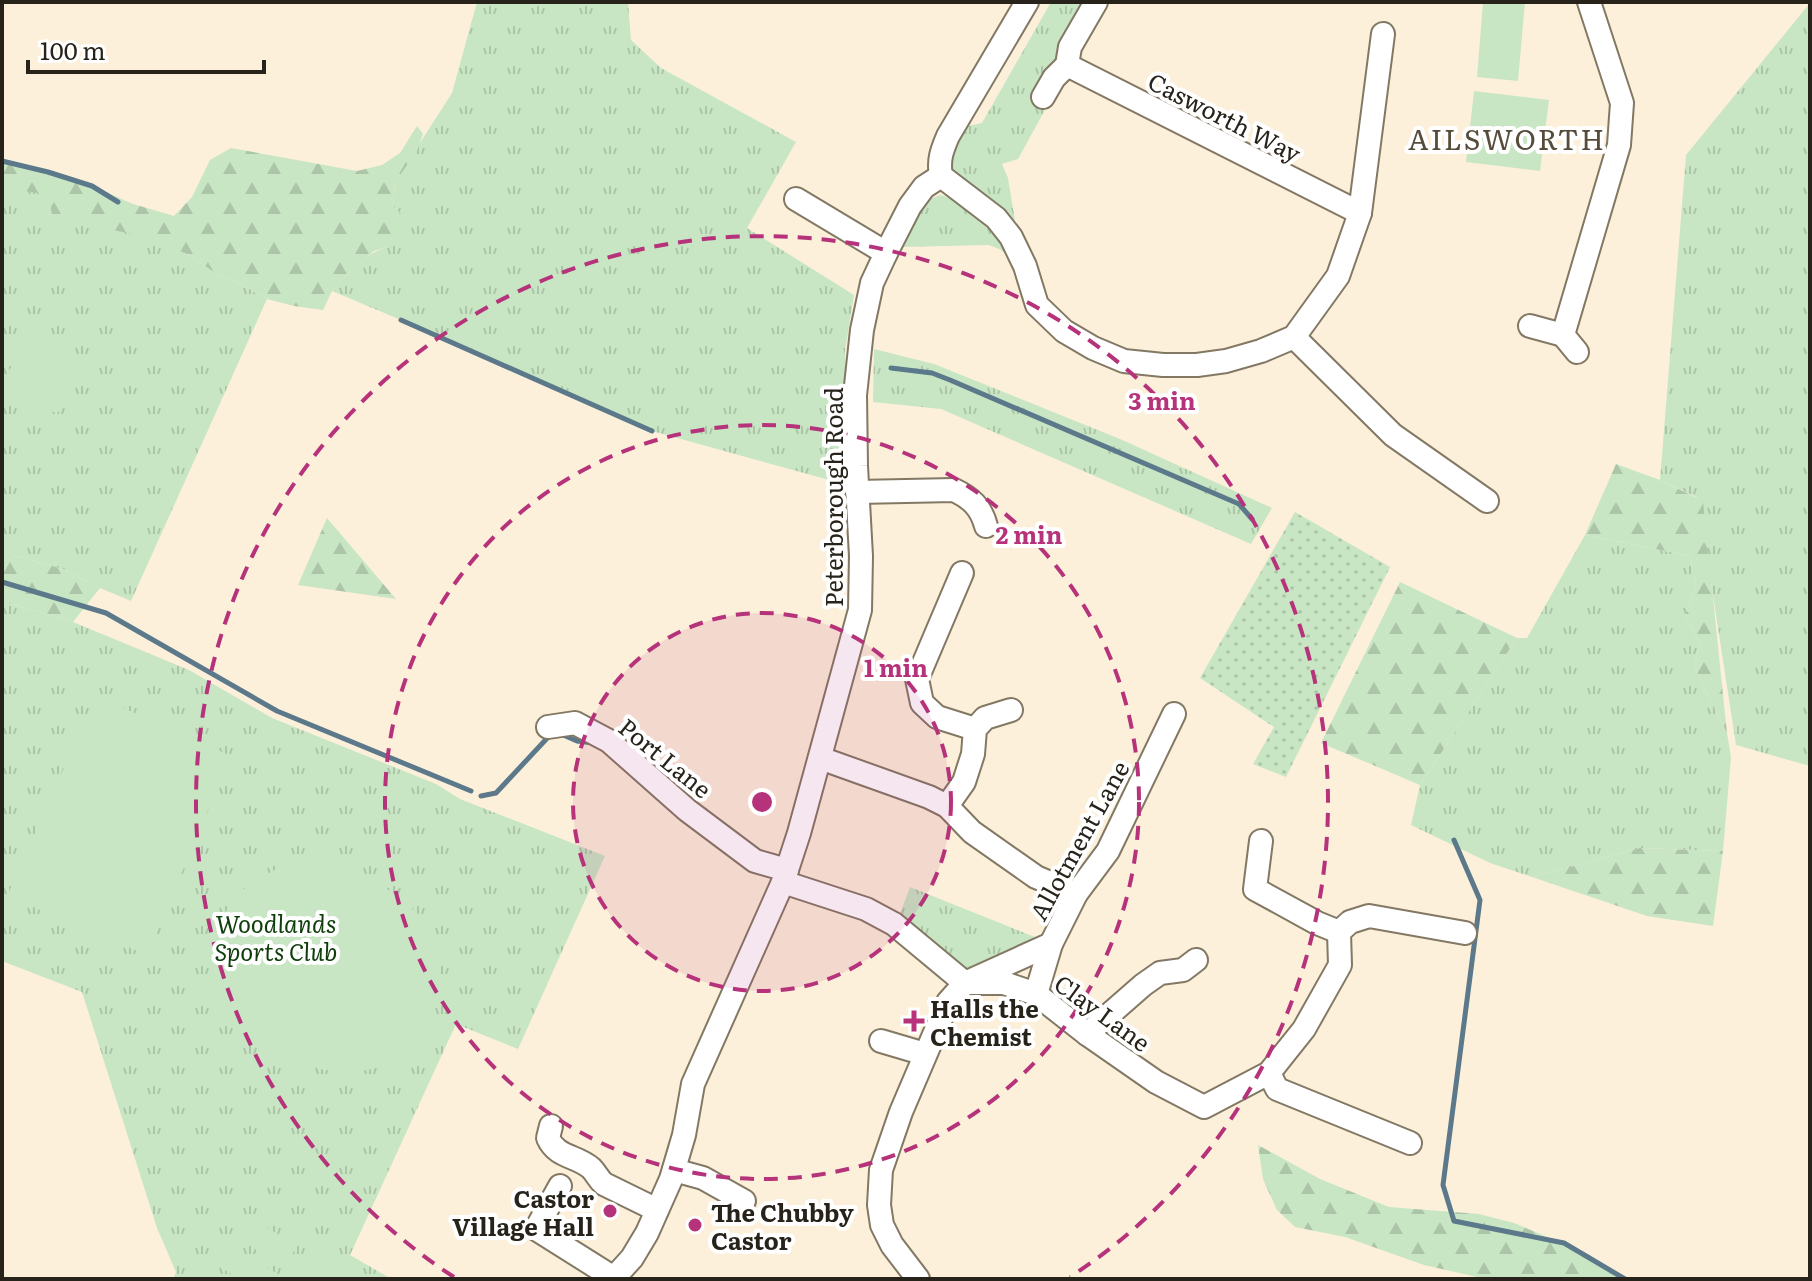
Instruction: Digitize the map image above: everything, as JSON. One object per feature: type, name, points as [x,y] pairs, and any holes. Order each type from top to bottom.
[{"type":"street","points":[[1027,2],[948,136],[940,154],[941,176],[996,218],[1011,237],[1025,266],[1037,305],[1064,331],[1124,361],[1163,365],[1226,361],[1294,337],[1338,276],[1360,213],[1383,34]]},
{"type":"street","points":[[1043,97],[1054,78],[1067,65],[1070,47],[1096,2]]},
{"type":"street","points":[[1530,326],[1570,344],[1619,145],[1622,103],[1589,2]]},
{"type":"street","name":"Casworth Way","points":[[1067,65],[1360,213]]},
{"type":"street","name":"Peterborough Road","points":[[614,1278],[632,1258],[647,1233],[674,1170],[693,1084],[785,876],[799,833],[860,610],[855,395],[862,330],[872,283],[910,206],[924,187],[941,176]]},
{"type":"street","points":[[796,199],[886,253]]},
{"type":"street","points":[[1294,337],[1393,435],[1487,501]]},
{"type":"street","points":[[857,492],[954,490],[977,506],[986,526]]},
{"type":"street","points":[[962,573],[917,679],[922,703],[937,717],[975,729]]},
{"type":"street","points":[[947,806],[964,782],[973,754],[975,729],[985,718],[1011,710]]},
{"type":"street","name":"Allotment Lane","points":[[1036,994],[1051,944],[1076,894],[1108,851],[1174,714]]},
{"type":"street","name":"Port Lane","points":[[548,727],[575,723],[609,741],[687,810],[755,861],[894,924],[965,983]]},
{"type":"street","points":[[820,758],[947,806],[972,832],[1036,877],[1076,894]]},
{"type":"street","points":[[1261,841],[1255,889],[1339,932]]},
{"type":"street","points":[[1410,1143],[1277,1089],[1269,1073],[1304,1029],[1340,965],[1339,932],[1350,922],[1369,916],[1465,933]]},
{"type":"street","points":[[918,1279],[892,1245],[882,1225],[879,1205],[881,1170],[901,1112],[948,1002],[965,983],[1051,944]]},
{"type":"street","points":[[1087,1034],[1160,973],[1183,970],[1196,960]]},
{"type":"street","name":"Clay Lane","points":[[965,983],[1004,983],[1036,994],[1156,1082],[1204,1107],[1269,1073]]},
{"type":"street","points":[[881,1041],[925,1054]]},
{"type":"street","points":[[551,1126],[548,1138],[556,1151],[590,1167],[604,1184],[657,1210]]},
{"type":"street","points":[[674,1170],[703,1178],[744,1201]]},
{"type":"street","points":[[560,1186],[536,1229],[614,1278]]},
{"type":"green space","points":[[477,2],[628,2],[631,40],[661,68],[796,142],[747,228],[854,295],[845,351],[851,486],[652,431],[332,291],[363,260],[387,247],[404,218],[393,206],[395,182],[452,93]]},
{"type":"green space","points":[[1051,2],[1089,2],[1034,101],[1046,108],[1018,159],[1002,164],[1008,178],[1015,221],[954,179],[950,159],[963,127],[982,123]]},
{"type":"green space","points":[[1483,2],[1525,2],[1518,81],[1477,77]]},
{"type":"green space","points":[[1810,3],[1810,766],[1736,745],[1698,498],[1660,480],[1686,155]]},
{"type":"green space","points":[[1474,91],[1549,100],[1540,171],[1466,162]]},
{"type":"green space","points":[[417,126],[423,134],[417,151],[395,182],[393,206],[405,218],[404,237],[374,251],[347,274],[332,291],[323,310],[267,299],[217,274],[187,254],[142,236],[52,215],[49,195],[2,187],[2,161],[92,186],[133,204],[174,216],[192,197],[210,160],[231,148],[357,171],[382,165],[400,153]]},
{"type":"green space","points":[[2,173],[187,254],[217,274],[267,299],[131,601],[63,569],[13,555],[2,546]]},
{"type":"green space","points":[[940,195],[961,204],[983,220],[994,230],[1012,258],[989,245],[901,247],[925,201]]},
{"type":"green space","points":[[30,331],[86,362],[57,414],[2,384]]},
{"type":"green space","points":[[874,349],[934,364],[1120,439],[1272,508],[1251,544],[941,409],[873,402]]},
{"type":"green space","points":[[1616,464],[1660,480],[1703,501],[1727,733],[1694,667],[1700,643],[1685,616],[1696,585],[1690,556],[1585,535]]},
{"type":"green space","points":[[1295,512],[1390,567],[1286,777],[1253,764],[1274,727],[1200,678]]},
{"type":"green space","points":[[327,518],[396,599],[298,585]]},
{"type":"green space","points":[[1585,535],[1690,556],[1696,585],[1685,616],[1700,643],[1694,667],[1727,733],[1731,757],[1723,851],[1640,848],[1532,877],[1490,863],[1411,825],[1420,785],[1517,638],[1527,638]]},
{"type":"green space","points":[[2,546],[13,555],[63,569],[100,588],[73,622],[2,601]]},
{"type":"green space","points":[[1400,582],[1517,638],[1420,785],[1321,743]]},
{"type":"green space","name":"Woodlands Sports Club","points":[[2,601],[73,622],[189,670],[272,718],[436,784],[460,799],[605,856],[518,1049],[456,1024],[350,1255],[387,1279],[173,1279],[176,1272],[157,1228],[82,992],[2,961]]},
{"type":"green space","points":[[96,696],[231,756],[147,955],[7,896]]},
{"type":"green space","points":[[1640,848],[1723,851],[1713,926],[1647,916],[1532,877]]},
{"type":"green space","points":[[318,863],[391,891],[422,917],[440,953],[441,993],[427,1030],[398,1058],[373,1069],[347,1073],[320,1069],[252,1037],[228,1012],[215,981],[213,947],[224,914],[247,885],[280,867]]},
{"type":"green space","points":[[910,887],[1045,941],[968,975],[898,919]]},
{"type":"green space","points":[[1258,1145],[1320,1179],[1389,1207],[1479,1214],[1514,1223],[1590,1255],[1624,1279],[1486,1279],[1424,1265],[1345,1237],[1295,1227],[1277,1210],[1263,1179]]},
{"type":"green space","points":[[248,1216],[297,1246],[284,1267],[236,1237]]},
{"type":"green space","points":[[232,1246],[281,1276],[279,1279],[239,1279],[220,1267]]},
{"type":"green space","points":[[320,1259],[353,1279],[298,1279],[307,1264],[315,1268]]},
{"type":"waterway","points":[[2,161],[92,186],[118,202]]},
{"type":"waterway","points":[[401,320],[652,431]]},
{"type":"waterway","points":[[891,368],[932,373],[950,380],[1239,504],[1252,519]]},
{"type":"waterway","points":[[2,582],[106,613],[277,711],[471,791]]},
{"type":"waterway","points":[[481,796],[496,793],[552,733]]},
{"type":"waterway","points":[[561,734],[577,741],[594,743]]},
{"type":"waterway","points":[[1454,840],[1480,900],[1443,1185],[1454,1221],[1564,1243],[1625,1279]]},
{"type":"place","name":"Halls the Chemist","points":[[914,1021]]},
{"type":"place","name":"Castor Village Hall","points":[[610,1211]]},
{"type":"place","name":"The Chubby Castor","points":[[695,1225]]},
{"type":"district","name":"AILSWORTH","points":[[1507,138]]}]
